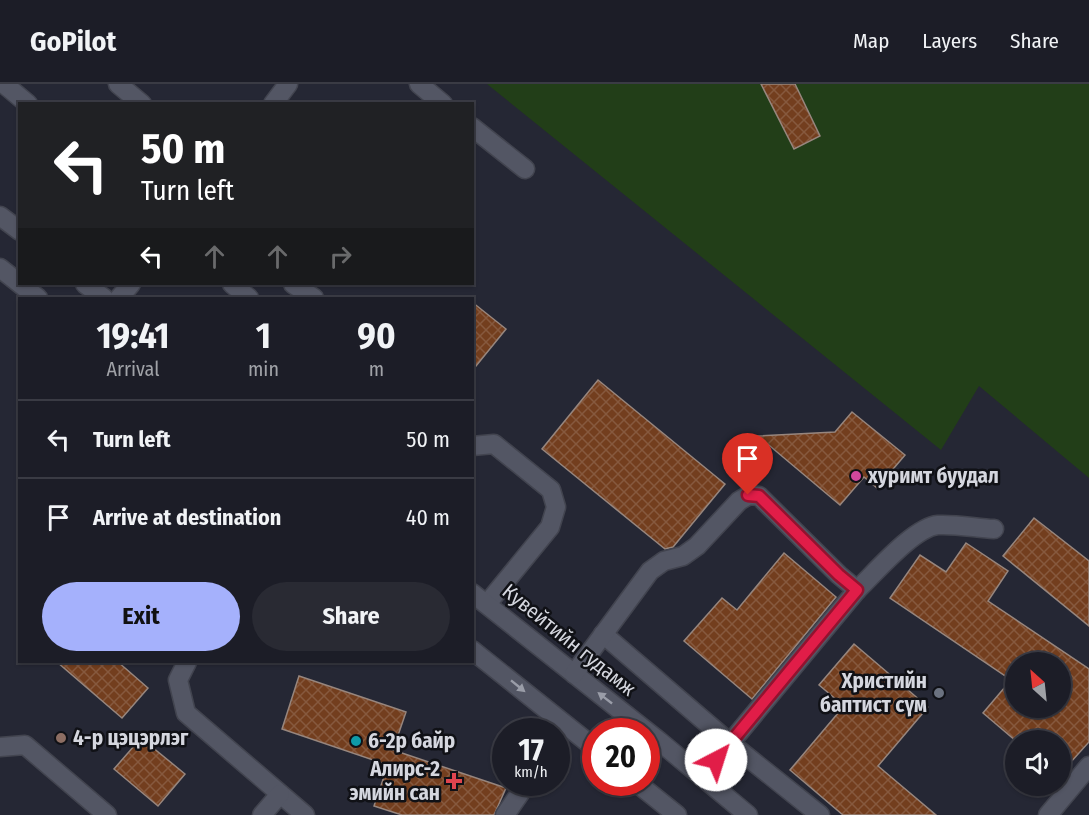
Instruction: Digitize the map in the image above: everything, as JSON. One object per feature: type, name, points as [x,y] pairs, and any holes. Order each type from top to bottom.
[{"type":"street","points":[[4,84],[26,102]]},
{"type":"street","points":[[118,84],[140,102]]},
{"type":"street","points":[[274,102],[288,84]]},
{"type":"street","points":[[419,84],[441,102]]},
{"type":"street","points":[[474,129],[525,169]]},
{"type":"street","points":[[0,216],[18,230]]},
{"type":"street","points":[[0,268],[18,282]]},
{"type":"street","points":[[22,285],[37,297]]},
{"type":"street","points":[[86,285],[103,297]]},
{"type":"street","points":[[120,297],[130,285]]},
{"type":"street","points":[[233,285],[248,297]]},
{"type":"street","points":[[294,285],[312,297]]},
{"type":"street","points":[[474,446],[494,444],[551,490],[556,507],[550,527],[487,604]]},
{"type":"street","points":[[574,674],[650,571],[664,561],[683,556],[697,546],[739,501],[748,495],[759,496],[857,590]]},
{"type":"street","points":[[702,777],[857,590],[914,535],[925,528],[937,525],[994,529]]},
{"type":"street","name":"Кувейтийн гудамж","points":[[474,594],[748,815]]},
{"type":"street","points":[[603,634],[730,743],[820,815]]},
{"type":"street","points":[[474,652],[546,718]]},
{"type":"street","points":[[186,663],[178,680],[186,713],[306,815]]},
{"type":"street","points":[[0,747],[25,746],[107,815]]},
{"type":"street","points":[[1048,815],[1089,766]]},
{"type":"street","points":[[262,815],[280,794]]},
{"type":"street","points":[[505,815],[518,796]]},
{"type":"street","points":[[653,796],[677,815]]},
{"type":"green space","points":[[487,84],[1089,84],[1089,478],[979,386],[941,450]]},
{"type":"building","points":[[761,84],[795,84],[820,136],[794,149]]},
{"type":"building","points":[[474,304],[506,329],[474,369]]},
{"type":"building","points":[[598,380],[725,484],[673,547],[665,549],[542,449]]},
{"type":"building","points":[[852,412],[905,455],[877,488],[864,477],[840,505],[758,436],[835,432]]},
{"type":"building","points":[[1034,518],[1089,561],[1089,626],[1003,556]]},
{"type":"building","points":[[966,543],[1008,571],[988,601],[1064,652],[1005,652],[1005,676],[890,598],[920,555],[946,572]]},
{"type":"building","points":[[784,553],[836,597],[752,699],[684,641],[722,598],[737,610]]},
{"type":"building","points":[[854,644],[928,707],[878,766],[936,815],[843,815],[790,770],[844,706],[819,685]]},
{"type":"building","points":[[1071,657],[1089,669],[1089,742],[1071,762],[1071,730],[1005,732],[983,713],[1005,687],[1005,718],[1071,718]]},
{"type":"building","points":[[58,663],[119,663],[148,688],[122,718]]},
{"type":"building","name":"6-2р байр","points":[[299,676],[406,712],[393,750],[492,783],[492,796],[502,796],[494,815],[402,815],[374,806],[388,765],[282,729]]},
{"type":"building","points":[[141,738],[185,774],[158,806],[114,769]]},
{"type":"place","name":"хуримт буудал","points":[[856,476]]},
{"type":"place","name":"Христийн баптист сүм","points":[[939,693]]},
{"type":"place","name":"4-р цэцэрлэг","points":[[61,738]]},
{"type":"place","name":"6-2р байр","points":[[356,741]]},
{"type":"place","name":"Aлирс-2 эмийн сан","points":[[454,781]]},
{"type":"route","points":[[716,760],[857,590],[759,496],[748,495]]}]
